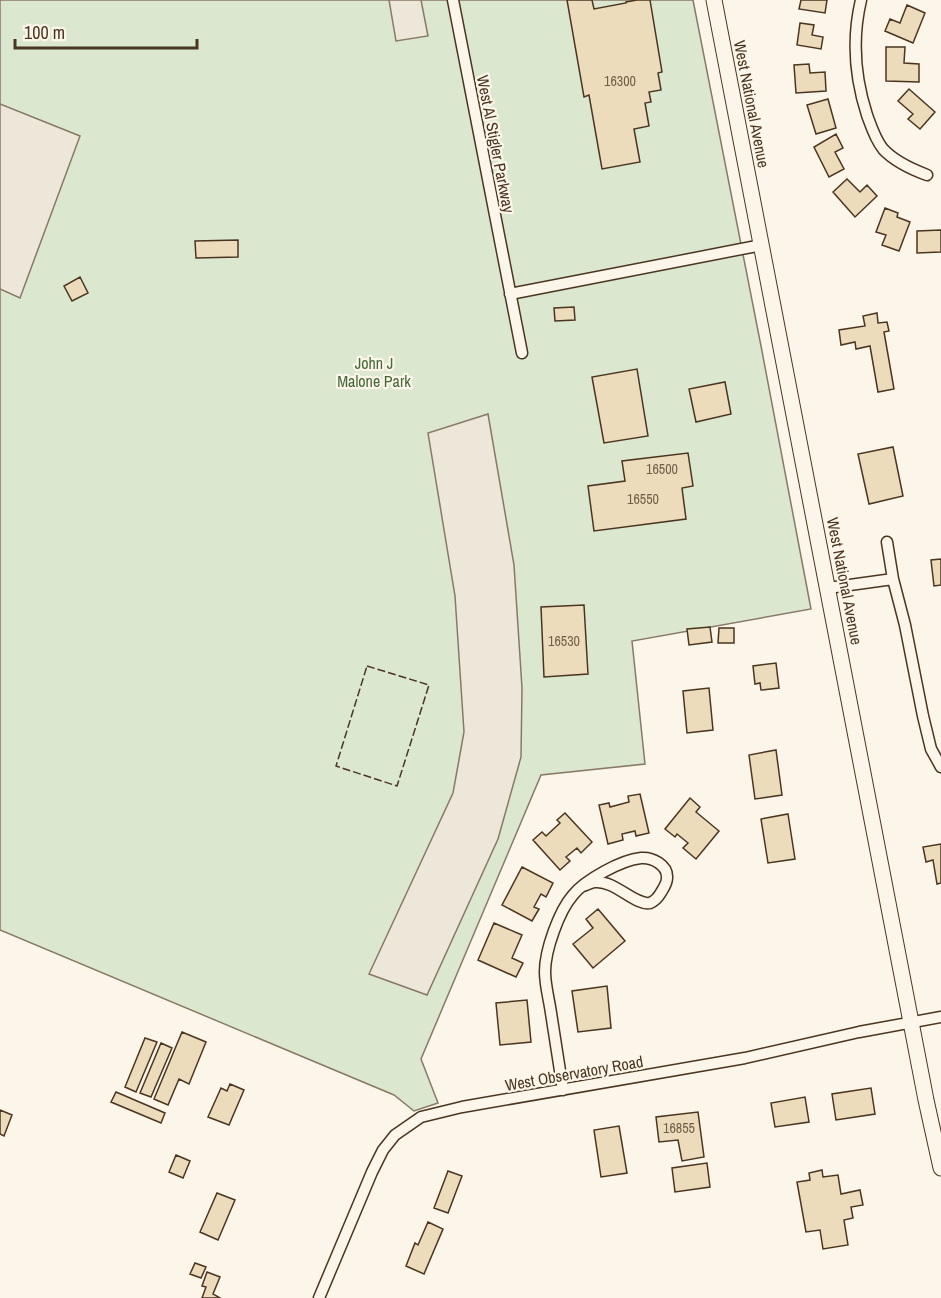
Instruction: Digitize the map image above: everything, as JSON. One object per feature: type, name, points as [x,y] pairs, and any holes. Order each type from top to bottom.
[{"type":"main road","name":"West National Avenue","points":[[714,0],[941,1168]]},
{"type":"street","name":"West Al Stigler Parkway","points":[[453,0],[522,353]]},
{"type":"street","points":[[861,0],[857,28],[857,75],[861,97],[871,127],[881,147],[889,155],[927,175]]},
{"type":"street","points":[[510,294],[762,245]]},
{"type":"street","points":[[887,542],[923,716],[931,749],[941,767]]},
{"type":"street","points":[[828,588],[893,579]]},
{"type":"street","points":[[563,1090],[545,971],[551,942],[565,908],[573,894],[582,886],[596,876],[627,862],[642,858],[652,860],[666,870],[668,877],[666,885],[657,898],[645,903],[604,882],[582,886]]},
{"type":"street","name":"West Observatory Road","points":[[319,1298],[383,1150],[395,1135],[421,1117],[462,1107],[745,1058],[859,1032],[941,1017]]},
{"type":"green space","name":"John J Malone Park","points":[[0,0],[693,0],[811,609],[632,641],[645,764],[541,775],[421,1059],[438,1103],[414,1111],[394,1095],[0,930]]},
{"type":"shaded area","points":[[389,0],[421,0],[428,36],[396,41]]},
{"type":"shaded area","points":[[0,104],[80,136],[20,298],[0,289]]},
{"type":"shaded area","points":[[488,414],[514,565],[522,688],[521,757],[498,839],[427,995],[369,974],[453,793],[464,732],[455,596],[428,433]]},
{"type":"building","points":[[567,0],[592,0],[594,9],[637,0],[650,0],[662,72],[658,73],[661,90],[649,92],[651,102],[645,103],[649,126],[634,129],[640,162],[602,169],[589,95],[584,97]]},
{"type":"building","points":[[801,0],[827,0],[825,13],[799,9]]},
{"type":"building","points":[[907,5],[925,13],[913,43],[885,31],[890,19],[900,23]]},
{"type":"building","points":[[800,23],[814,25],[812,35],[823,37],[821,49],[797,45]]},
{"type":"building","points":[[886,47],[905,47],[904,63],[919,64],[919,82],[886,81]]},
{"type":"building","points":[[809,64],[810,73],[825,72],[826,91],[796,93],[794,65]]},
{"type":"building","points":[[909,89],[935,112],[920,129],[908,119],[913,114],[898,101]]},
{"type":"building","points":[[828,99],[836,128],[816,134],[807,105]]},
{"type":"building","points":[[836,134],[843,148],[835,152],[844,169],[829,177],[814,147]]},
{"type":"building","points":[[847,179],[860,192],[867,185],[877,196],[855,217],[833,192]]},
{"type":"building","points":[[885,208],[898,213],[897,217],[910,222],[899,251],[882,245],[886,235],[876,232]]},
{"type":"building","points":[[941,230],[941,252],[917,253],[917,231]]},
{"type":"building","points":[[238,240],[238,257],[196,258],[195,241]]},
{"type":"building","points":[[80,277],[88,293],[72,301],[64,286]]},
{"type":"building","points":[[574,307],[575,320],[555,321],[554,308]]},
{"type":"building","points":[[877,313],[878,323],[887,322],[889,331],[884,332],[894,389],[878,392],[870,346],[856,349],[855,342],[841,345],[839,330],[865,326],[863,316]]},
{"type":"building","points":[[637,369],[648,436],[604,443],[592,377]]},
{"type":"building","points":[[725,382],[731,414],[696,422],[689,389]]},
{"type":"building","points":[[893,447],[903,496],[869,504],[858,454]]},
{"type":"building","points":[[688,453],[693,486],[682,488],[686,519],[594,531],[588,486],[625,481],[622,461]]},
{"type":"building","points":[[941,559],[941,585],[934,586],[931,560]]},
{"type":"building","points":[[584,605],[588,674],[544,677],[541,607]]},
{"type":"building","points":[[710,627],[712,642],[689,645],[687,629]]},
{"type":"building","points":[[719,628],[734,628],[734,643],[718,643]]},
{"type":"building","points":[[776,663],[779,688],[761,690],[760,683],[755,684],[753,666]]},
{"type":"building","points":[[709,688],[713,730],[687,733],[683,691]]},
{"type":"building","points":[[776,750],[782,795],[755,799],[749,755]]},
{"type":"building","points":[[640,794],[649,833],[636,836],[635,831],[622,834],[623,840],[608,844],[599,805],[609,803],[610,807],[629,802],[628,796]]},
{"type":"building","points":[[690,798],[700,807],[696,812],[719,831],[696,859],[683,848],[688,843],[677,834],[675,837],[665,829]]},
{"type":"building","points":[[565,813],[592,842],[581,853],[577,848],[566,857],[570,861],[560,870],[533,840],[542,832],[546,836],[560,823],[557,820]]},
{"type":"building","points":[[788,814],[795,859],[768,863],[761,819]]},
{"type":"building","points":[[941,844],[941,883],[937,884],[933,860],[926,862],[923,847]]},
{"type":"building","points":[[522,867],[553,883],[546,897],[541,894],[534,907],[539,909],[532,921],[502,905]]},
{"type":"building","points":[[598,909],[625,941],[593,968],[573,944],[593,928],[586,919]]},
{"type":"building","points":[[494,923],[522,935],[512,958],[523,963],[516,977],[478,960]]},
{"type":"building","points":[[607,986],[611,1028],[578,1032],[572,991]]},
{"type":"building","points":[[527,1000],[531,1042],[500,1045],[496,1003]]},
{"type":"building","points":[[182,1032],[206,1042],[189,1084],[179,1079],[168,1105],[154,1099]]},
{"type":"building","points":[[145,1038],[157,1042],[136,1092],[125,1087]]},
{"type":"building","points":[[161,1043],[172,1048],[151,1097],[140,1093]]},
{"type":"building","points":[[230,1084],[244,1090],[229,1125],[208,1117],[221,1088],[227,1091]]},
{"type":"building","points":[[871,1088],[875,1114],[836,1120],[832,1094]]},
{"type":"building","points":[[116,1092],[165,1113],[161,1123],[111,1102]]},
{"type":"building","points":[[805,1097],[809,1122],[775,1127],[771,1103]]},
{"type":"building","points":[[0,1110],[12,1115],[4,1136],[0,1134]]},
{"type":"building","points":[[698,1112],[704,1157],[682,1161],[678,1140],[659,1142],[656,1117]]},
{"type":"building","points":[[619,1126],[627,1173],[601,1177],[594,1130]]},
{"type":"building","points":[[176,1155],[190,1161],[183,1178],[169,1172]]},
{"type":"building","points":[[707,1163],[710,1187],[675,1192],[672,1168]]},
{"type":"building","points":[[822,1170],[823,1177],[838,1175],[841,1194],[860,1190],[863,1205],[851,1207],[853,1218],[844,1220],[848,1245],[823,1249],[820,1230],[806,1232],[797,1182],[810,1180],[809,1173]]},
{"type":"building","points":[[448,1171],[462,1176],[448,1213],[434,1208]]},
{"type":"building","points":[[217,1193],[235,1200],[218,1240],[200,1232]]},
{"type":"building","points":[[428,1222],[443,1229],[424,1274],[406,1266],[415,1243],[418,1245]]},
{"type":"building","points":[[195,1263],[206,1267],[201,1278],[190,1274]]},
{"type":"building","points":[[207,1272],[220,1277],[213,1294],[220,1298],[202,1298],[206,1287],[202,1286]]},
{"type":"fence","points":[[367,666],[429,685],[397,786],[336,766],[367,666]]}]
